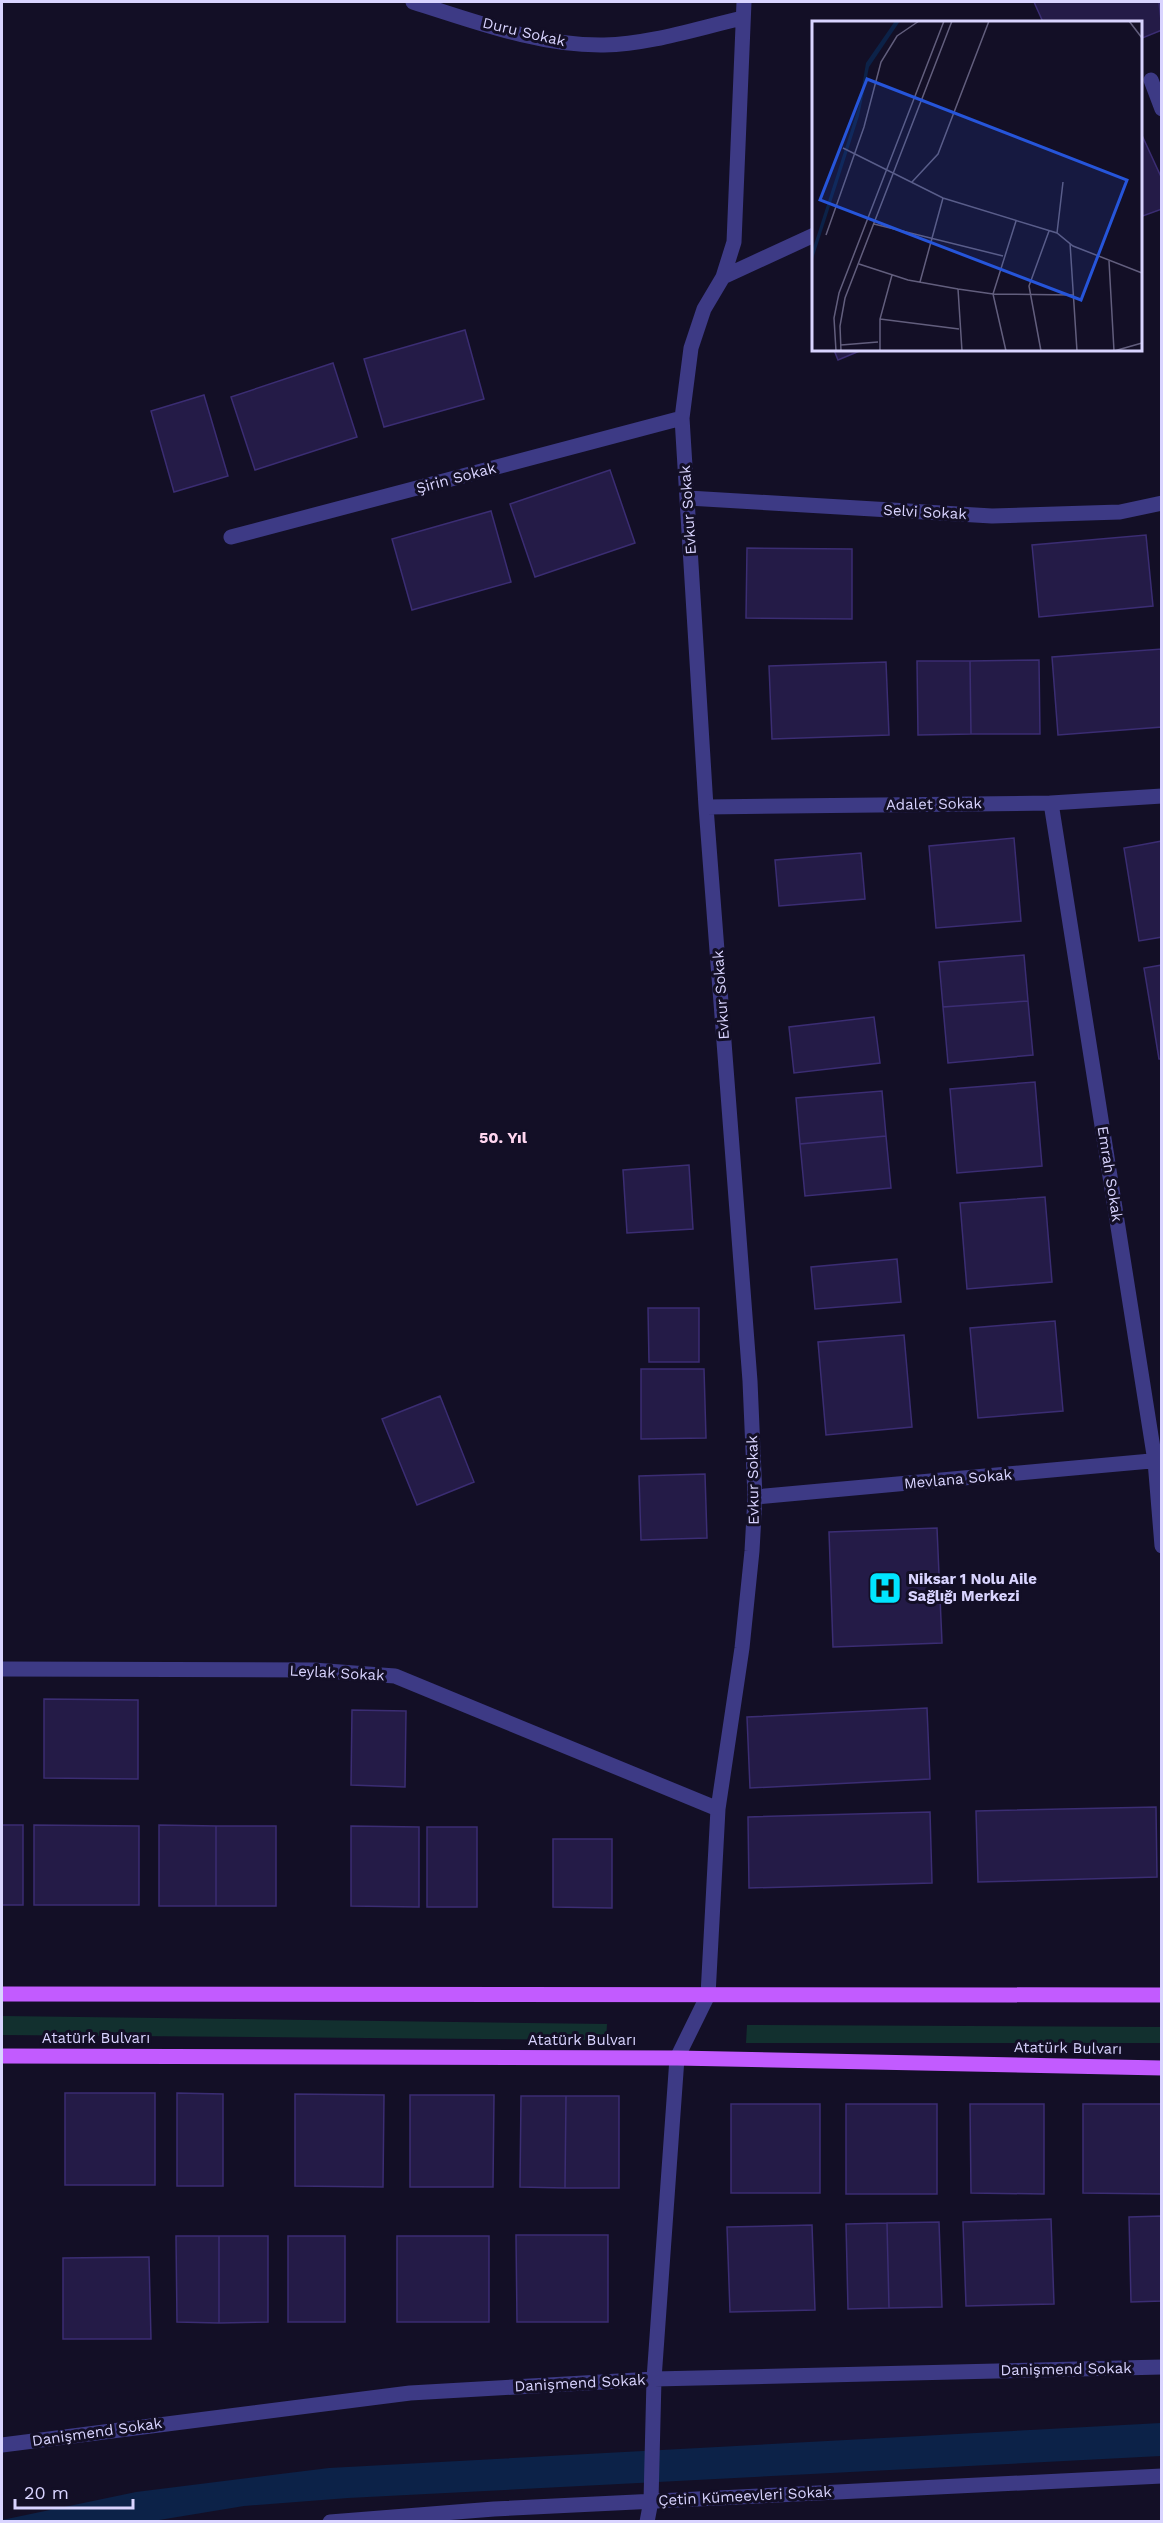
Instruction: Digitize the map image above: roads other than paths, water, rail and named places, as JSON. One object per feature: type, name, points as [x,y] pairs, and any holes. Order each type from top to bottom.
[{"type":"main road","points":[[2,1994],[1161,1995]]},
{"type":"main road","name":"Atatürk Bulvarı","points":[[2,2056],[677,2058],[1161,2068]]},
{"type":"street","name":"Duru Sokak","points":[[413,2],[514,32],[558,42],[604,45],[646,40],[743,18]]},
{"type":"street","name":"Evkur Sokak","points":[[708,1995],[718,1809],[742,1648],[752,1551],[754,1497],[750,1381],[706,807],[682,418],[691,348],[704,309],[723,277],[734,242],[744,2]]},
{"type":"street","points":[[1151,80],[1161,108]]},
{"type":"street","points":[[723,277],[812,235]]},
{"type":"street","name":"Şirin Sokak","points":[[231,537],[682,418]]},
{"type":"street","name":"Selvi Sokak","points":[[688,498],[993,516],[1120,512],[1161,502]]},
{"type":"street","name":"Adalet Sokak","points":[[706,807],[1052,803],[1161,796]]},
{"type":"street","name":"Emrah Sokak","points":[[1052,803],[1158,1460],[1161,1546]]},
{"type":"street","name":"Mevlana Sokak","points":[[754,1497],[1158,1460]]},
{"type":"street","name":"Leylak Sokak","points":[[2,1669],[312,1670],[395,1676],[718,1809]]},
{"type":"street","points":[[647,2522],[651,2501],[654,2379],[677,2058],[708,1995]]},
{"type":"street","name":"Danişmend Sokak","points":[[2,2445],[410,2393],[654,2379],[1161,2367]]},
{"type":"street","name":"Çetin Kümeevleri Sokak","points":[[330,2522],[494,2509],[1161,2476]]},
{"type":"water","points":[[1161,2423],[1161,2456],[348,2498],[244,2506],[153,2521],[2,2522],[2,2520],[136,2492],[329,2468]]},
{"type":"place","name":"Niksar 1 Nolu Aile Sağlığı Merkezi","points":[[885,1588]]},
{"type":"district","name":"50. Yıl","points":[[503,1137]]}]
